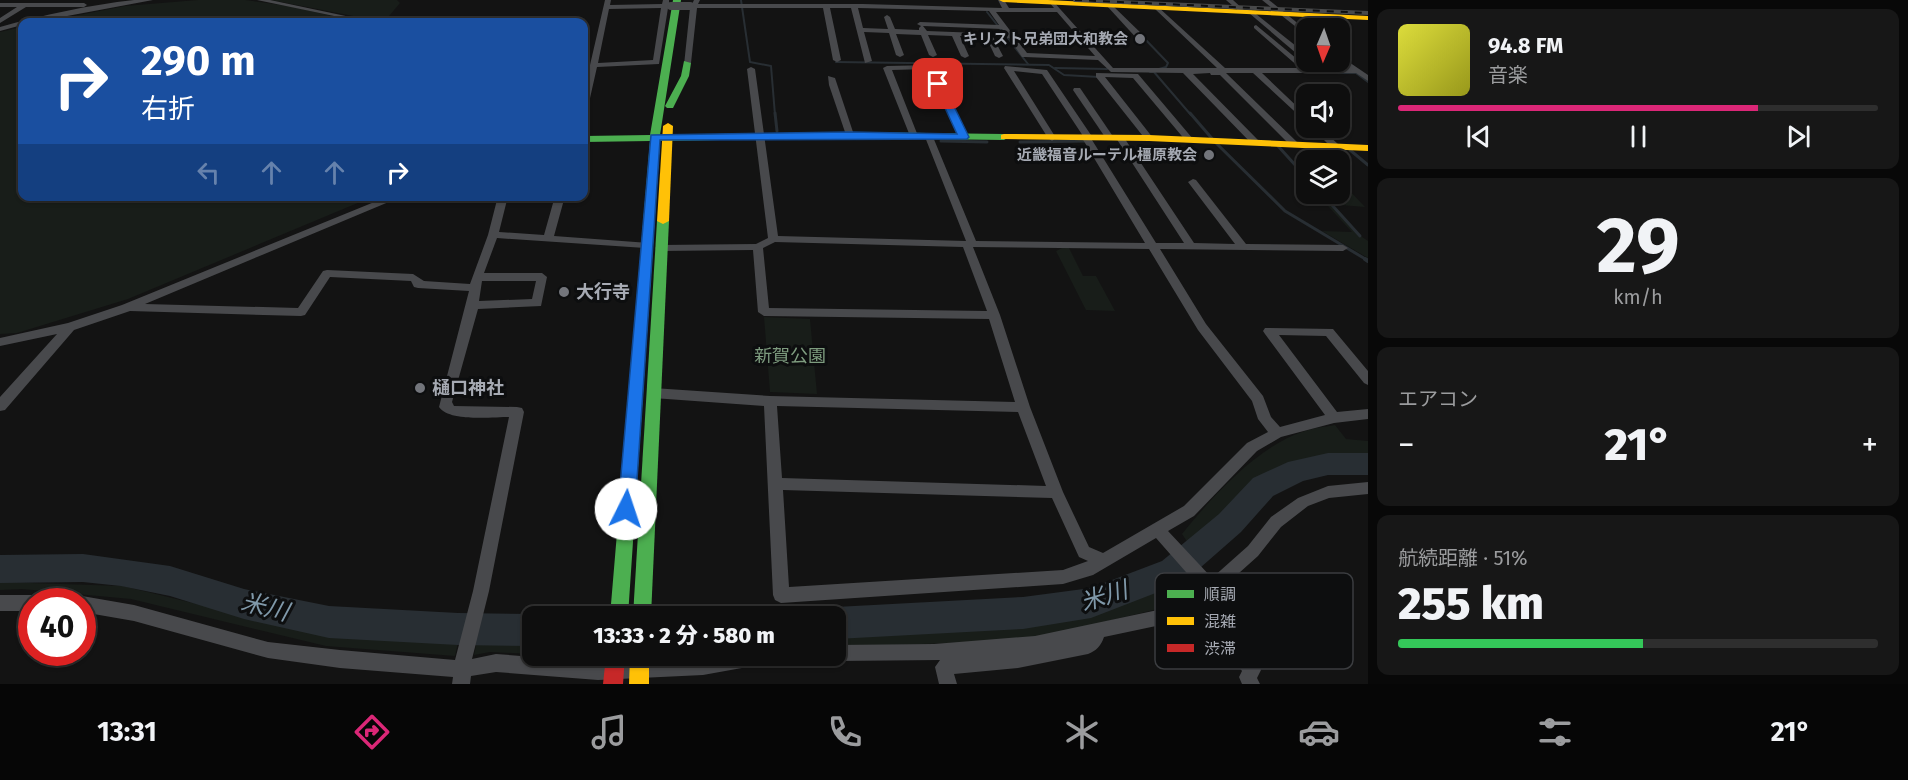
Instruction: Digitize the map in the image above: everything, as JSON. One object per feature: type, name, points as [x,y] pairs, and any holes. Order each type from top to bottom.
[{"type":"street","points":[[0,21],[34,0]]},
{"type":"street","points":[[75,5],[83,0]]},
{"type":"street","points":[[46,18],[131,1],[150,0]]},
{"type":"street","points":[[260,0],[351,18]]},
{"type":"street","points":[[1229,0],[1296,50]]},
{"type":"street","points":[[1265,0],[1296,25]]},
{"type":"street","points":[[588,88],[608,3],[826,6],[859,4],[991,10],[1003,3],[1055,6],[1109,5],[1368,18]]},
{"type":"street","points":[[666,104],[655,76],[656,62],[670,3]]},
{"type":"street","points":[[666,104],[670,3]]},
{"type":"street","points":[[666,104],[685,76],[692,3]]},
{"type":"street","points":[[620,606],[645,245],[666,104],[692,3]]},
{"type":"street","points":[[859,4],[860,30],[868,61]]},
{"type":"street","points":[[0,5],[109,5]]},
{"type":"street","points":[[1109,5],[1143,40]]},
{"type":"street","points":[[826,6],[837,60]]},
{"type":"street","points":[[1055,6],[1098,58],[1111,70],[1296,71]]},
{"type":"street","points":[[914,7],[933,55]]},
{"type":"street","points":[[1157,8],[1223,70]]},
{"type":"street","points":[[991,10],[1025,55],[1098,58]]},
{"type":"street","points":[[887,17],[900,54]]},
{"type":"street","points":[[920,24],[1002,27]]},
{"type":"street","points":[[0,28],[18,25]]},
{"type":"street","points":[[1256,27],[1296,62]]},
{"type":"street","points":[[860,30],[1009,36]]},
{"type":"street","points":[[955,34],[965,56]]},
{"type":"street","points":[[988,35],[999,56]]},
{"type":"street","points":[[593,65],[656,62]]},
{"type":"street","points":[[1350,66],[1368,79]]},
{"type":"street","points":[[914,136],[887,68],[930,67],[964,137]]},
{"type":"street","points":[[1052,138],[1008,68],[1044,72],[1088,138],[1202,327],[1258,399],[1265,419],[1278,433]]},
{"type":"street","points":[[752,69],[773,239]]},
{"type":"street","points":[[1254,70],[1296,110]]},
{"type":"street","points":[[1350,71],[1357,71]]},
{"type":"street","points":[[1255,142],[1186,72],[1222,73],[1294,144]]},
{"type":"street","points":[[1149,138],[1100,75],[1135,76],[1189,139]]},
{"type":"street","points":[[831,78],[838,106],[844,115],[850,135]]},
{"type":"street","points":[[1077,90],[1115,138],[1191,246]]},
{"type":"street","points":[[588,139],[850,135],[1149,138],[1368,148]]},
{"type":"street","points":[[643,606],[660,248],[661,136]]},
{"type":"street","points":[[929,137],[994,315],[1023,407],[1056,492],[1084,552],[1104,561]]},
{"type":"street","points":[[1327,138],[1335,146]]},
{"type":"street","points":[[1193,182],[1242,246]]},
{"type":"street","points":[[0,342],[70,327],[126,308],[387,201]]},
{"type":"street","points":[[463,671],[477,604],[482,591],[517,412],[452,411],[446,407],[446,402],[473,305],[476,282],[493,235],[502,201]]},
{"type":"street","points":[[549,237],[559,201]]},
{"type":"street","points":[[493,235],[645,245]]},
{"type":"street","points":[[660,248],[758,248],[773,239],[969,244],[1343,248]]},
{"type":"street","points":[[758,248],[764,312],[994,315]]},
{"type":"street","points":[[126,308],[301,312],[327,273],[413,278],[419,281],[418,284],[542,277],[537,303],[473,305]]},
{"type":"street","points":[[0,406],[70,327]]},
{"type":"street","points":[[1334,418],[1269,331],[1329,332],[1368,380]]},
{"type":"street","points":[[653,393],[770,401],[1023,407]]},
{"type":"street","points":[[770,401],[781,596],[1063,577],[1087,570],[1161,534],[1189,511],[1252,447],[1278,433],[1334,418],[1368,414]]},
{"type":"street","points":[[775,484],[1056,492]]},
{"type":"street","points":[[1225,573],[1253,551],[1276,522],[1303,502],[1328,492],[1368,488]]},
{"type":"street","points":[[1161,534],[1191,573]]},
{"type":"street","points":[[0,603],[18,603]]},
{"type":"street","points":[[96,606],[134,613],[268,650],[340,659],[463,671],[496,663],[598,671],[615,667],[703,666]]},
{"type":"street","points":[[846,653],[956,650],[1035,644],[1155,619]]},
{"type":"street","points":[[948,684],[944,667],[1018,659],[1088,646],[1096,638],[1097,632]]},
{"type":"street","points":[[1251,669],[1248,677],[1251,684]]},
{"type":"green space","points":[[198,0],[245,0],[289,6],[342,18],[64,18],[125,6]]},
{"type":"green space","points":[[271,0],[397,0],[400,3],[387,18],[363,18]]},
{"type":"green space","points":[[18,28],[18,201],[362,201],[128,299],[17,333],[0,334],[0,32]]},
{"type":"green space","points":[[1350,191],[1365,207],[1341,205],[1350,204]]},
{"type":"green space","points":[[1326,204],[1329,204],[1356,233],[1368,241],[1368,258],[1322,231],[1352,232]]},
{"type":"green space","points":[[1069,248],[1083,276],[1096,276],[1115,311],[1086,310],[1056,251]]},
{"type":"green space","name":"新賀公園","points":[[764,317],[810,319],[817,394],[770,392]]},
{"type":"green space","points":[[1335,425],[1346,439],[1368,441],[1368,460],[1310,459],[1270,476],[1239,497],[1219,526],[1190,546],[1182,534],[1221,490],[1252,461],[1285,439],[1306,431]]},
{"type":"green space","points":[[0,582],[123,586],[328,636],[459,638],[455,656],[326,646],[131,599],[96,596],[96,588],[0,590]]},
{"type":"green space","points":[[1155,587],[1155,610],[1046,636],[979,642],[846,647],[846,635],[997,627],[1085,616]]},
{"type":"green space","points":[[477,640],[522,641],[522,654],[490,652],[474,655]]},
{"type":"waterway","points":[[741,0],[750,62],[771,66],[775,115]]},
{"type":"waterway","points":[[987,12],[1028,64]]},
{"type":"waterway","points":[[1143,37],[1168,63],[1166,67],[1159,69]]},
{"type":"waterway","points":[[836,62],[1049,65],[1064,75],[1099,77]]},
{"type":"waterway","points":[[1055,68],[1107,69],[1109,67],[1107,65]]},
{"type":"waterway","points":[[1150,72],[1154,72],[1191,115]]},
{"type":"waterway","points":[[1329,73],[1356,73],[1368,82]]},
{"type":"waterway","points":[[775,113],[777,131]]},
{"type":"waterway","points":[[1190,113],[1215,142],[1285,211],[1367,260]]},
{"type":"waterway","points":[[941,141],[987,142]]},
{"type":"waterway","points":[[1020,142],[1088,141]]},
{"type":"waterway","points":[[1278,146],[1296,166]]},
{"type":"waterway","points":[[1350,150],[1368,165]]},
{"type":"waterway","points":[[1331,204],[1360,236]]},
{"type":"waterway","name":"米川","points":[[1170,573],[1230,523],[1263,487],[1298,470],[1328,464],[1368,464]]},
{"type":"waterway","name":"米川","points":[[0,569],[83,568],[121,572],[170,581],[244,604],[329,622],[522,630]]},
{"type":"waterway","name":"米川","points":[[846,622],[1023,613],[1091,603],[1155,579]]},
{"type":"railway","points":[[1075,0],[1368,13]]},
{"type":"traffic: fast","points":[[620,606],[655,137],[677,0]]},
{"type":"traffic: fast","points":[[670,106],[685,76],[687,63]]},
{"type":"traffic: fast","points":[[588,139],[850,135],[1004,137]]},
{"type":"traffic: fast","points":[[643,606],[663,221]]},
{"type":"traffic: slow","points":[[1003,0],[1368,18]]},
{"type":"traffic: slow","points":[[663,221],[668,126]]},
{"type":"traffic: slow","points":[[1004,137],[1149,138],[1368,148]]},
{"type":"traffic: slow","points":[[639,684],[640,666]]},
{"type":"traffic: jam","points":[[613,684],[615,666]]},
{"type":"place","name":"キリスト兄弟団大和教会","points":[[1140,39]]},
{"type":"place","name":"近畿福音ルーテル橿原教会","points":[[1209,155]]},
{"type":"place","name":"大行寺","points":[[564,292]]},
{"type":"place","name":"樋口神社","points":[[420,388]]},
{"type":"route","points":[[626,509],[655,137],[850,135],[964,137],[938,84]]}]
